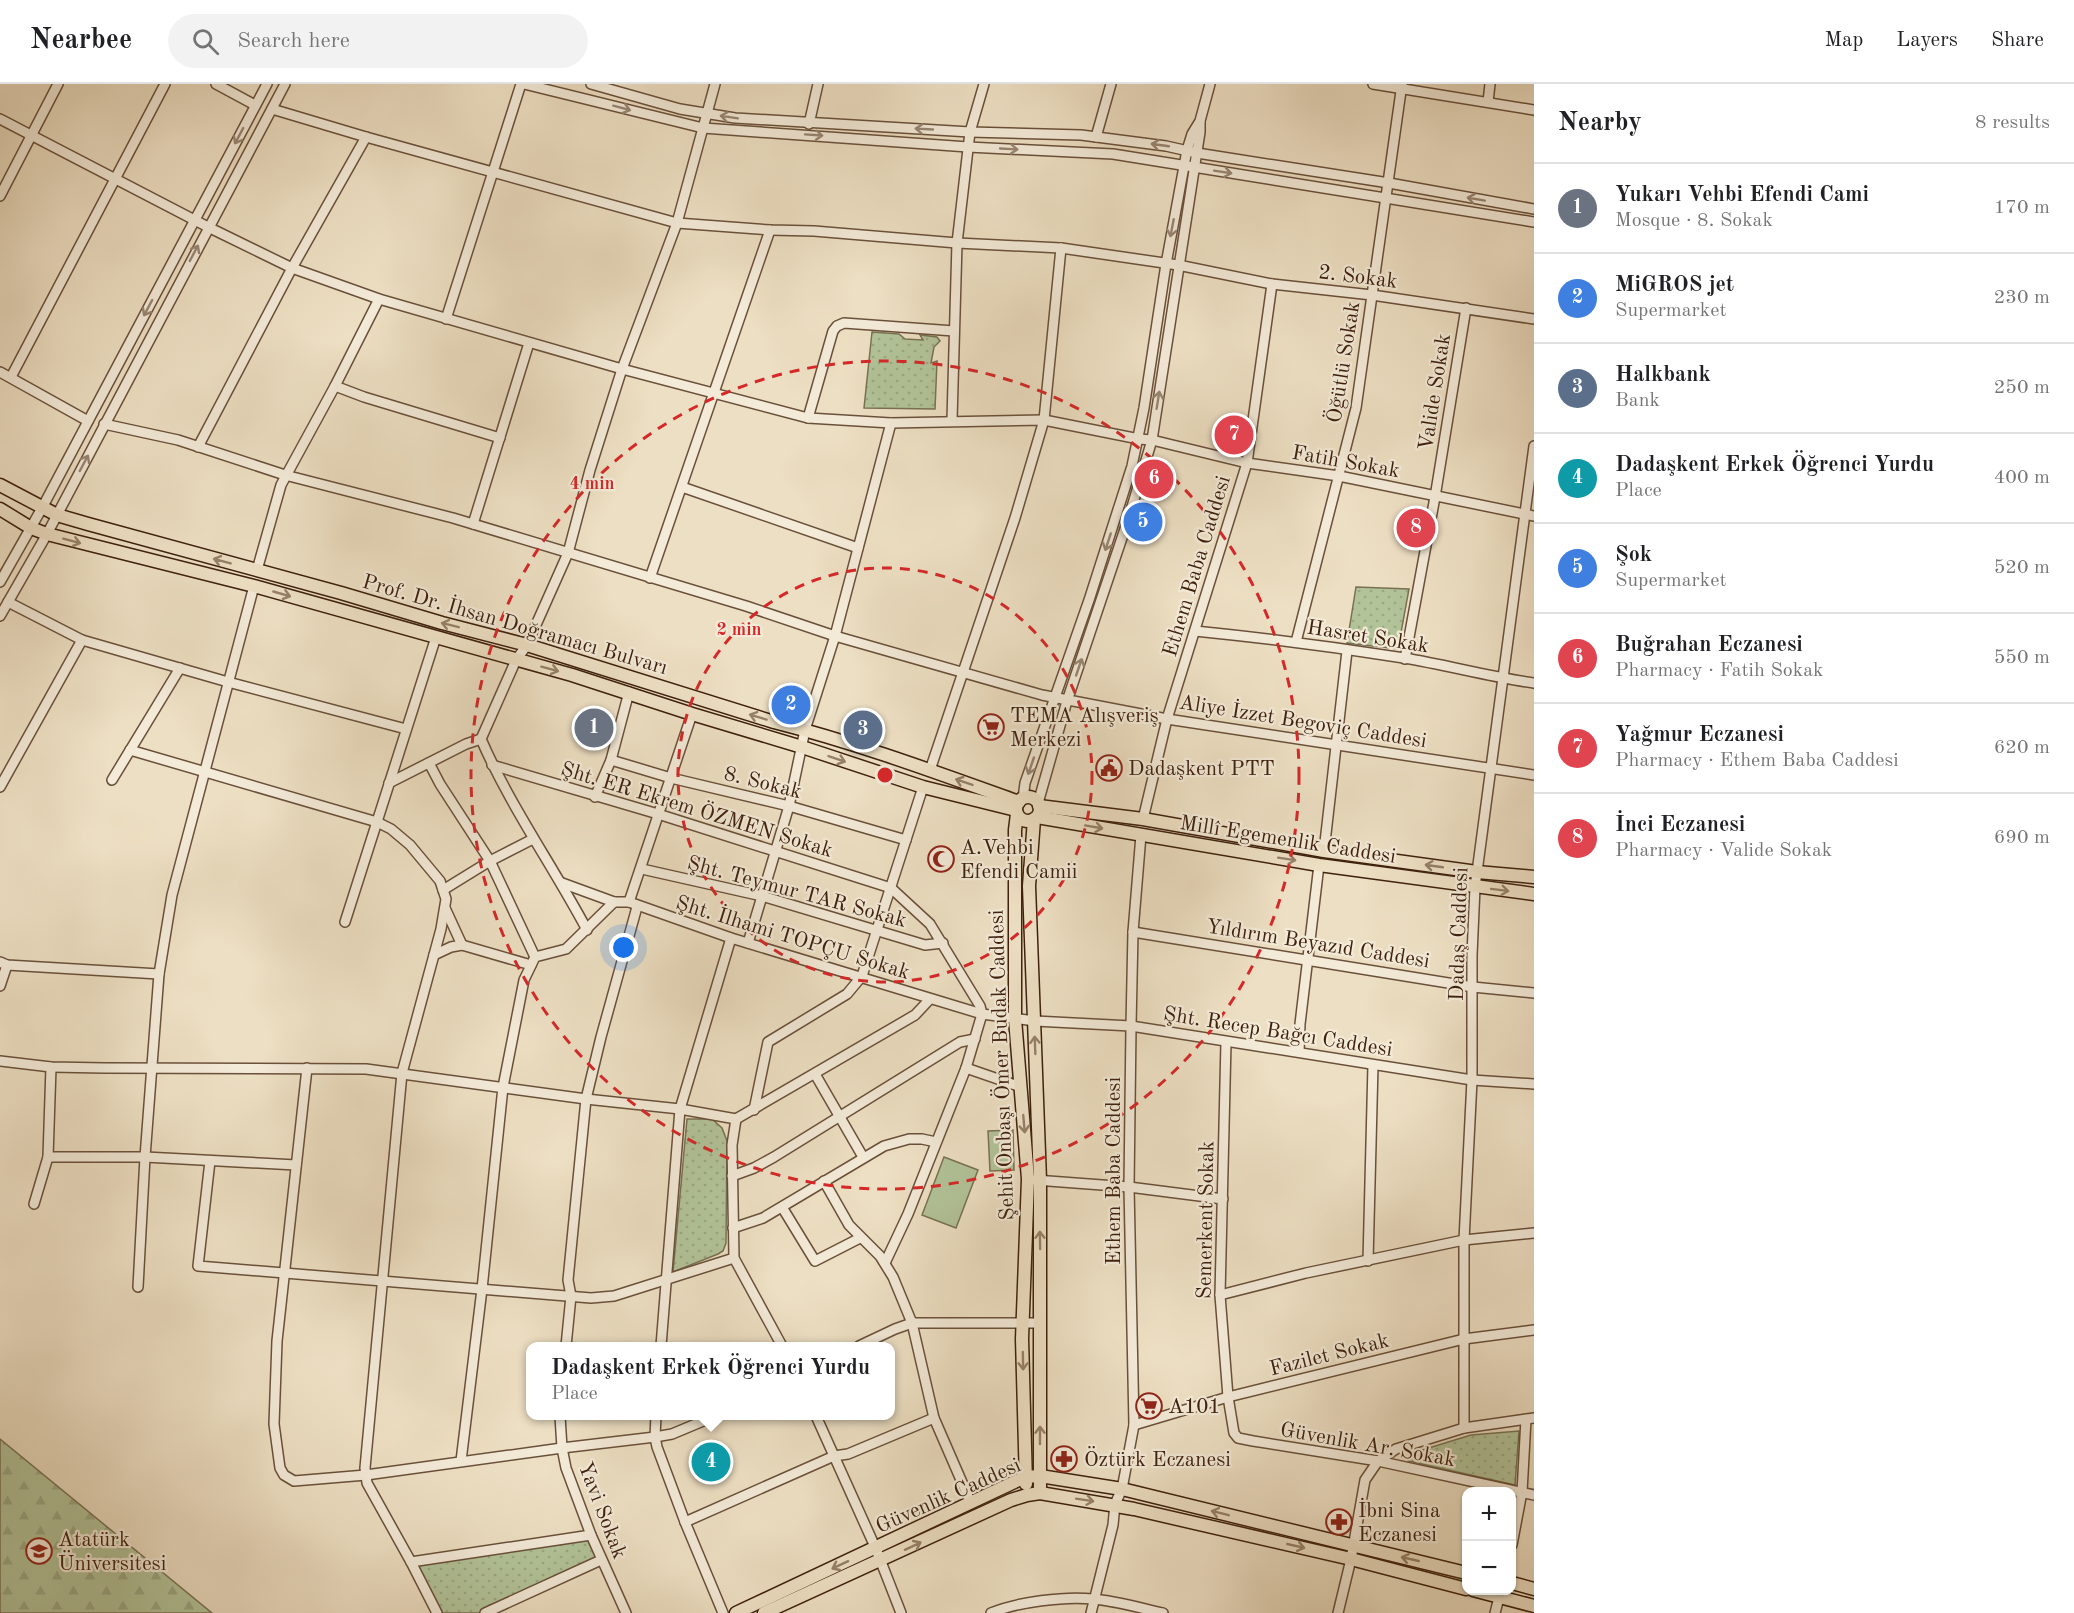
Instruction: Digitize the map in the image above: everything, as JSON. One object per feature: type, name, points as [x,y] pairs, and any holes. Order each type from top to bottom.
[{"type":"main road","name":"Prof. Dr. İhsan Doğramacı Bulvarı","points":[[0,485],[57,514],[139,539],[527,645],[930,770],[1019,806]]},
{"type":"main road","name":"Prof. Dr. İhsan Doğramacı Bulvarı","points":[[0,509],[31,528],[47,534],[254,586],[628,692],[923,788],[1019,806]]},
{"type":"main road","points":[[1033,799],[1037,811],[1024,820],[1019,806],[1033,799]]},
{"type":"main road","name":"Şehit Onbaşı Ömer Budak Caddesi","points":[[1019,806],[1015,830],[1015,1019],[1021,1087],[1034,1180],[1022,1324],[1025,1477],[1034,1494]]},
{"type":"main road","name":"Şehit Onbaşı Ömer Budak Caddesi","points":[[1034,1494],[1040,1476],[1041,1323],[1034,1180],[1035,1021],[1029,886],[1037,811]]},
{"type":"main road","name":"Millî Egemenlik Caddesi","points":[[1037,811],[1143,819],[1324,851],[1477,872],[1534,877]]},
{"type":"main road","name":"Millî Egemenlik Caddesi","points":[[1037,811],[1141,835],[1319,865],[1534,894]]},
{"type":"main road","name":"Güvenlik Caddesi","points":[[736,1613],[1025,1477],[1040,1476],[1122,1488],[1462,1572]]},
{"type":"main road","name":"Güvenlik Caddesi","points":[[764,1613],[1011,1500],[1034,1494],[1115,1504],[1351,1559],[1462,1588]]},
{"type":"main road","points":[[1516,1584],[1534,1589]]},
{"type":"main road","points":[[1502,1595],[1534,1606]]},
{"type":"street","points":[[0,196],[58,84]]},
{"type":"street","points":[[11,377],[165,84]]},
{"type":"street","points":[[216,84],[255,105]]},
{"type":"street","points":[[0,582],[42,508],[267,84]]},
{"type":"street","points":[[0,616],[47,534],[285,84]]},
{"type":"street","points":[[446,320],[523,84],[703,128],[968,147],[1113,154],[1534,222]]},
{"type":"street","points":[[591,84],[618,88],[680,109],[735,118],[970,132],[1081,135],[1187,150],[1534,209]]},
{"type":"street","points":[[389,783],[480,739],[516,660],[527,645],[568,553],[590,470],[622,369],[677,223],[715,84]]},
{"type":"street","points":[[809,124],[818,84]]},
{"type":"street","points":[[952,420],[957,243],[970,132],[984,84]]},
{"type":"street","points":[[1096,137],[1112,84]]},
{"type":"street","points":[[1037,811],[1067,701],[1128,520],[1152,440],[1195,168],[1200,121],[1210,84]]},
{"type":"street","points":[[1373,84],[1402,86],[1534,110]]},
{"type":"street","points":[[1488,102],[1490,84]]},
{"type":"street","name":"Öğütlü Sokak","points":[[1296,642],[1356,408],[1402,86]]},
{"type":"street","name":"2. Sokak","points":[[272,109],[677,223],[1061,248],[1178,265],[1272,284],[1372,295],[1534,319]]},
{"type":"street","name":"Fatih Sokak","points":[[0,119],[292,268],[446,320],[808,418],[891,423],[952,420],[1044,420],[1152,440],[1247,463],[1339,477],[1534,516]]},
{"type":"street","points":[[1019,806],[1132,466],[1139,439],[1184,165],[1192,134],[1200,121]]},
{"type":"street","points":[[198,447],[292,268],[366,137]]},
{"type":"street","points":[[650,578],[770,230]]},
{"type":"street","points":[[930,770],[1015,519],[1044,420],[1061,248]]},
{"type":"street","name":"Ethem Baba Caddesi","points":[[1143,819],[1167,719],[1247,463],[1272,284]]},
{"type":"street","points":[[257,570],[285,474],[335,386],[379,299]]},
{"type":"street","name":"Valide Sokak","points":[[1405,659],[1435,497],[1466,308]]},
{"type":"street","points":[[808,418],[833,331],[837,326],[844,323],[954,331]]},
{"type":"street","points":[[473,524],[529,343]]},
{"type":"street","points":[[0,372],[88,421]]},
{"type":"street","points":[[335,386],[500,438]]},
{"type":"street","points":[[748,943],[789,806],[805,730],[835,636],[891,423]]},
{"type":"street","name":"Aliye İzzet Begoviç Caddesi","points":[[104,424],[178,440],[285,474],[473,524],[747,606],[835,636],[1067,701],[1336,746],[1534,775]]},
{"type":"street","name":"Dadaş Caddesi","points":[[1464,1428],[1464,1240],[1472,1080],[1472,955],[1475,887],[1534,446]]},
{"type":"street","points":[[682,487],[858,548]]},
{"type":"street","points":[[138,1287],[159,974],[172,895],[254,586]]},
{"type":"street","points":[[8,602],[82,640],[228,682],[406,729]]},
{"type":"street","name":"Hasret Sokak","points":[[1195,631],[1296,642],[1534,683]]},
{"type":"street","points":[[345,922],[436,637]]},
{"type":"street","points":[[1,784],[82,640]]},
{"type":"street","points":[[1324,851],[1347,651]]},
{"type":"street","points":[[112,780],[180,668]]},
{"type":"street","points":[[595,797],[611,760],[628,692]]},
{"type":"street","points":[[566,1342],[571,1296],[568,1280],[586,1099],[642,869],[692,714]]},
{"type":"street","points":[[480,739],[532,839],[562,883],[587,930]]},
{"type":"street","points":[[130,750],[376,822],[391,829],[410,845],[440,880],[446,899],[441,929],[402,1073],[366,1475],[367,1483],[437,1613]]},
{"type":"street","name":"8. Sokak","points":[[611,760],[671,778],[789,806],[906,840]]},
{"type":"street","points":[[429,763],[490,861],[533,961],[524,980],[503,1087],[461,1461]]},
{"type":"street","name":"Şht. ER Ekrem ÖZMEN Sokak","points":[[492,765],[658,814],[891,888]]},
{"type":"street","points":[[754,1110],[768,1042],[847,994],[862,976],[923,788]]},
{"type":"street","name":"Ethem Baba Caddesi","points":[[1091,1613],[1113,1525],[1115,1504],[1122,1488],[1134,1425],[1129,1187],[1133,932],[1141,835]]},
{"type":"street","points":[[443,890],[532,839]]},
{"type":"street","points":[[1299,1052],[1307,960],[1319,865]]},
{"type":"street","name":"Şht. Teymur TAR Sokak","points":[[642,869],[762,896],[925,945],[943,943]]},
{"type":"street","name":"Şht. İlhami TOPÇU Sokak","points":[[562,883],[614,902],[633,905],[731,938],[862,976],[930,999],[982,1014],[1015,1019]]},
{"type":"street","points":[[885,1263],[908,1214],[966,1068],[982,1014],[980,1006],[943,943],[922,915],[891,888]]},
{"type":"street","points":[[434,955],[451,947],[462,945],[533,961],[566,949],[614,902]]},
{"type":"street","points":[[444,907],[462,945]]},
{"type":"street","name":"Yıldırım Beyazıd Caddesi","points":[[1133,932],[1473,987],[1534,993]]},
{"type":"street","points":[[661,1342],[680,1109],[731,938]]},
{"type":"street","points":[[0,986],[3,964],[159,974]]},
{"type":"street","points":[[0,1061],[51,1067],[366,1070],[680,1109],[736,1119],[915,1015],[930,999]]},
{"type":"street","name":"Şht. Recep Bağcı Caddesi","points":[[1015,1019],[1131,1026],[1472,1080],[1534,1084]]},
{"type":"street","points":[[732,1176],[754,1168],[960,1042],[975,1039]]},
{"type":"street","name":"Semerkent Sokak","points":[[1226,1042],[1220,1295],[1228,1398]]},
{"type":"street","points":[[1368,1261],[1373,1065]]},
{"type":"street","points":[[34,1204],[48,1157],[51,1067]]},
{"type":"street","points":[[306,1068],[277,1341],[274,1424],[280,1468],[288,1479],[294,1481],[366,1475],[655,1437],[672,1434],[705,1420]]},
{"type":"street","points":[[966,1068],[1021,1087]]},
{"type":"street","points":[[815,1074],[863,1157]]},
{"type":"street","points":[[736,1119],[732,1145],[734,1257],[779,1342]]},
{"type":"street","points":[[733,1228],[755,1222],[863,1157],[897,1141],[922,1139],[936,1142]]},
{"type":"street","points":[[48,1157],[145,1157],[296,1165]]},
{"type":"street","points":[[210,1161],[198,1266],[591,1298],[614,1296],[734,1257]]},
{"type":"street","points":[[1034,1180],[1129,1187],[1223,1199]]},
{"type":"street","points":[[824,1181],[849,1225],[885,1263],[912,1323],[934,1418],[971,1503]]},
{"type":"street","points":[[782,1207],[814,1261],[860,1238]]},
{"type":"street","points":[[1220,1295],[1306,1273],[1464,1240],[1534,1233]]},
{"type":"street","points":[[869,1342],[912,1323],[1041,1323]]},
{"type":"street","name":"Fazilet Sokak","points":[[1134,1425],[1228,1398],[1464,1339],[1534,1329]]},
{"type":"street","name":"Güvenlik Ar. Sokak","points":[[1228,1398],[1234,1433],[1238,1438],[1378,1461],[1534,1494]]},
{"type":"street","points":[[685,1522],[834,1456],[848,1454],[934,1418]]},
{"type":"street","points":[[1338,1613],[1351,1559],[1365,1480],[1378,1461],[1396,1449],[1464,1428],[1530,1419],[1522,1492],[1513,1541]]},
{"type":"street","name":"Yavi Sokak","points":[[560,1420],[566,1468],[601,1560],[626,1613]]},
{"type":"street","points":[[656,1420],[655,1437],[685,1522],[723,1613]]},
{"type":"street","points":[[818,1420],[876,1549],[901,1613]]},
{"type":"street","points":[[411,1562],[591,1535]]},
{"type":"street","points":[[485,1613],[601,1560]]},
{"type":"street","points":[[1495,1613],[1499,1595]]},
{"type":"street","points":[[991,1613],[1015,1605],[1071,1599],[1094,1599],[1163,1613]]},
{"type":"green space","points":[[872,332],[899,334],[905,339],[923,340],[920,335],[937,337],[940,341],[934,347],[931,363],[937,361],[935,409],[864,408]]},
{"type":"green space","points":[[1356,587],[1409,589],[1398,649],[1347,643]]},
{"type":"green space","points":[[687,1119],[712,1119],[722,1128],[727,1141],[726,1243],[723,1251],[718,1254],[673,1272]]},
{"type":"green space","points":[[1013,1130],[1014,1170],[990,1171],[988,1131]]},
{"type":"green space","points":[[944,1157],[978,1170],[956,1228],[922,1215]]},
{"type":"green space","points":[[1519,1431],[1515,1485],[1408,1461],[1409,1454],[1471,1435]]},
{"type":"green space","points":[[0,1439],[212,1613],[0,1613]]},
{"type":"green space","points":[[591,1535],[601,1560],[485,1613],[437,1613],[411,1562]]},
{"type":"place","name":"Yağmur Eczanesi","points":[[1234,435]]},
{"type":"place","name":"Buğrahan Eczanesi","points":[[1154,479]]},
{"type":"place","name":"Şok","points":[[1143,522]]},
{"type":"place","name":"İnci Eczanesi","points":[[1416,528]]},
{"type":"place","name":"MiGROS jet","points":[[791,705]]},
{"type":"place","name":"TEMA Alışveriş Merkezi","points":[[991,727]]},
{"type":"place","name":"Yukarı Vehbi Efendi Cami","points":[[594,728]]},
{"type":"place","name":"Halkbank","points":[[863,730]]},
{"type":"place","name":"Dadaşkent PTT","points":[[1109,768]]},
{"type":"place","name":"A.Vehbi Efendi Camii","points":[[941,859]]},
{"type":"place","name":"A101","points":[[1149,1406]]},
{"type":"place","name":"Öztürk Eczanesi","points":[[1064,1459]]},
{"type":"place","name":"Dadaşkent Erkek Öğrenci Yurdu","points":[[711,1462]]},
{"type":"place","name":"İbni Sina Eczanesi","points":[[1339,1522]]},
{"type":"place","name":"Atatürk Üniversitesi","points":[[39,1551]]}]
